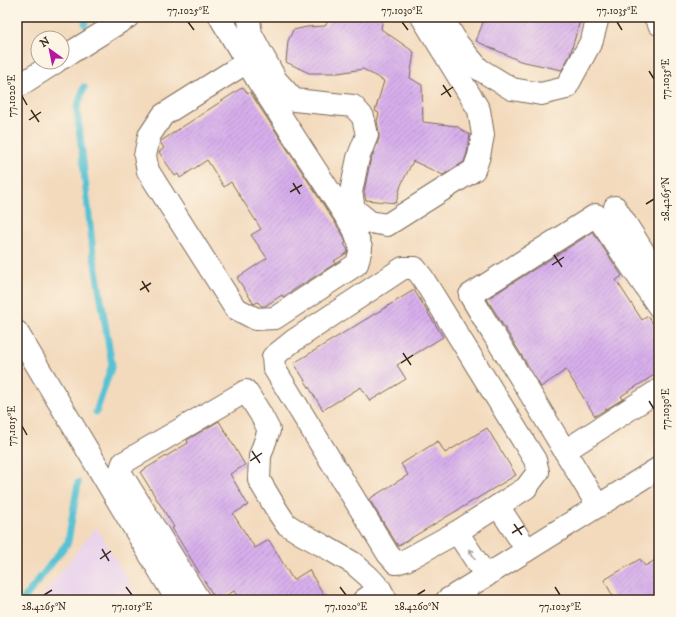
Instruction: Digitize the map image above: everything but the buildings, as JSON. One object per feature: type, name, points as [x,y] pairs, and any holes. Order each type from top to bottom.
[{"type":"street","points":[[70,53],[128,17]]},
{"type":"street","points":[[220,17],[247,62],[354,228],[361,248],[357,264],[275,318],[256,319],[235,308],[148,171],[145,156],[149,136],[163,115],[247,62]]},
{"type":"street","points":[[251,17],[249,20],[251,34],[276,80],[294,100],[353,106],[362,117],[367,135],[358,158],[351,192],[354,209],[370,222],[388,225],[474,170],[479,156],[483,136],[478,110],[422,17]]},
{"type":"street","points":[[442,17],[458,44],[479,69],[512,89],[541,94],[566,88],[592,40],[598,17]]},
{"type":"street","points":[[655,17],[659,24]]},
{"type":"street","points":[[17,87],[44,70]]},
{"type":"street","points":[[615,207],[659,276]]},
{"type":"street","points":[[598,506],[470,295],[596,215],[659,307]]},
{"type":"street","points":[[403,268],[415,268],[422,277],[535,460],[538,472],[526,488],[457,532],[406,560],[396,563],[388,554],[274,368],[273,357],[293,341],[403,268]]},
{"type":"street","points":[[17,332],[176,600]]},
{"type":"street","points":[[565,451],[659,390]]},
{"type":"street","points":[[199,600],[120,472],[123,463],[246,391],[269,430],[260,456],[259,480],[278,512],[286,524],[353,563],[369,577],[376,596]]},
{"type":"street","points":[[447,600],[659,468]]},
{"type":"street","points":[[498,506],[527,550]]},
{"type":"street","points":[[457,532],[486,576]]},
{"type":"shaded area","points":[[96,527],[140,600],[39,600]]},
{"type":"waterway","points":[[85,24],[86,17]]},
{"type":"waterway","points":[[84,87],[77,108],[93,252],[112,365],[96,412]]},
{"type":"waterway","points":[[23,600],[68,542],[78,483]]}]
